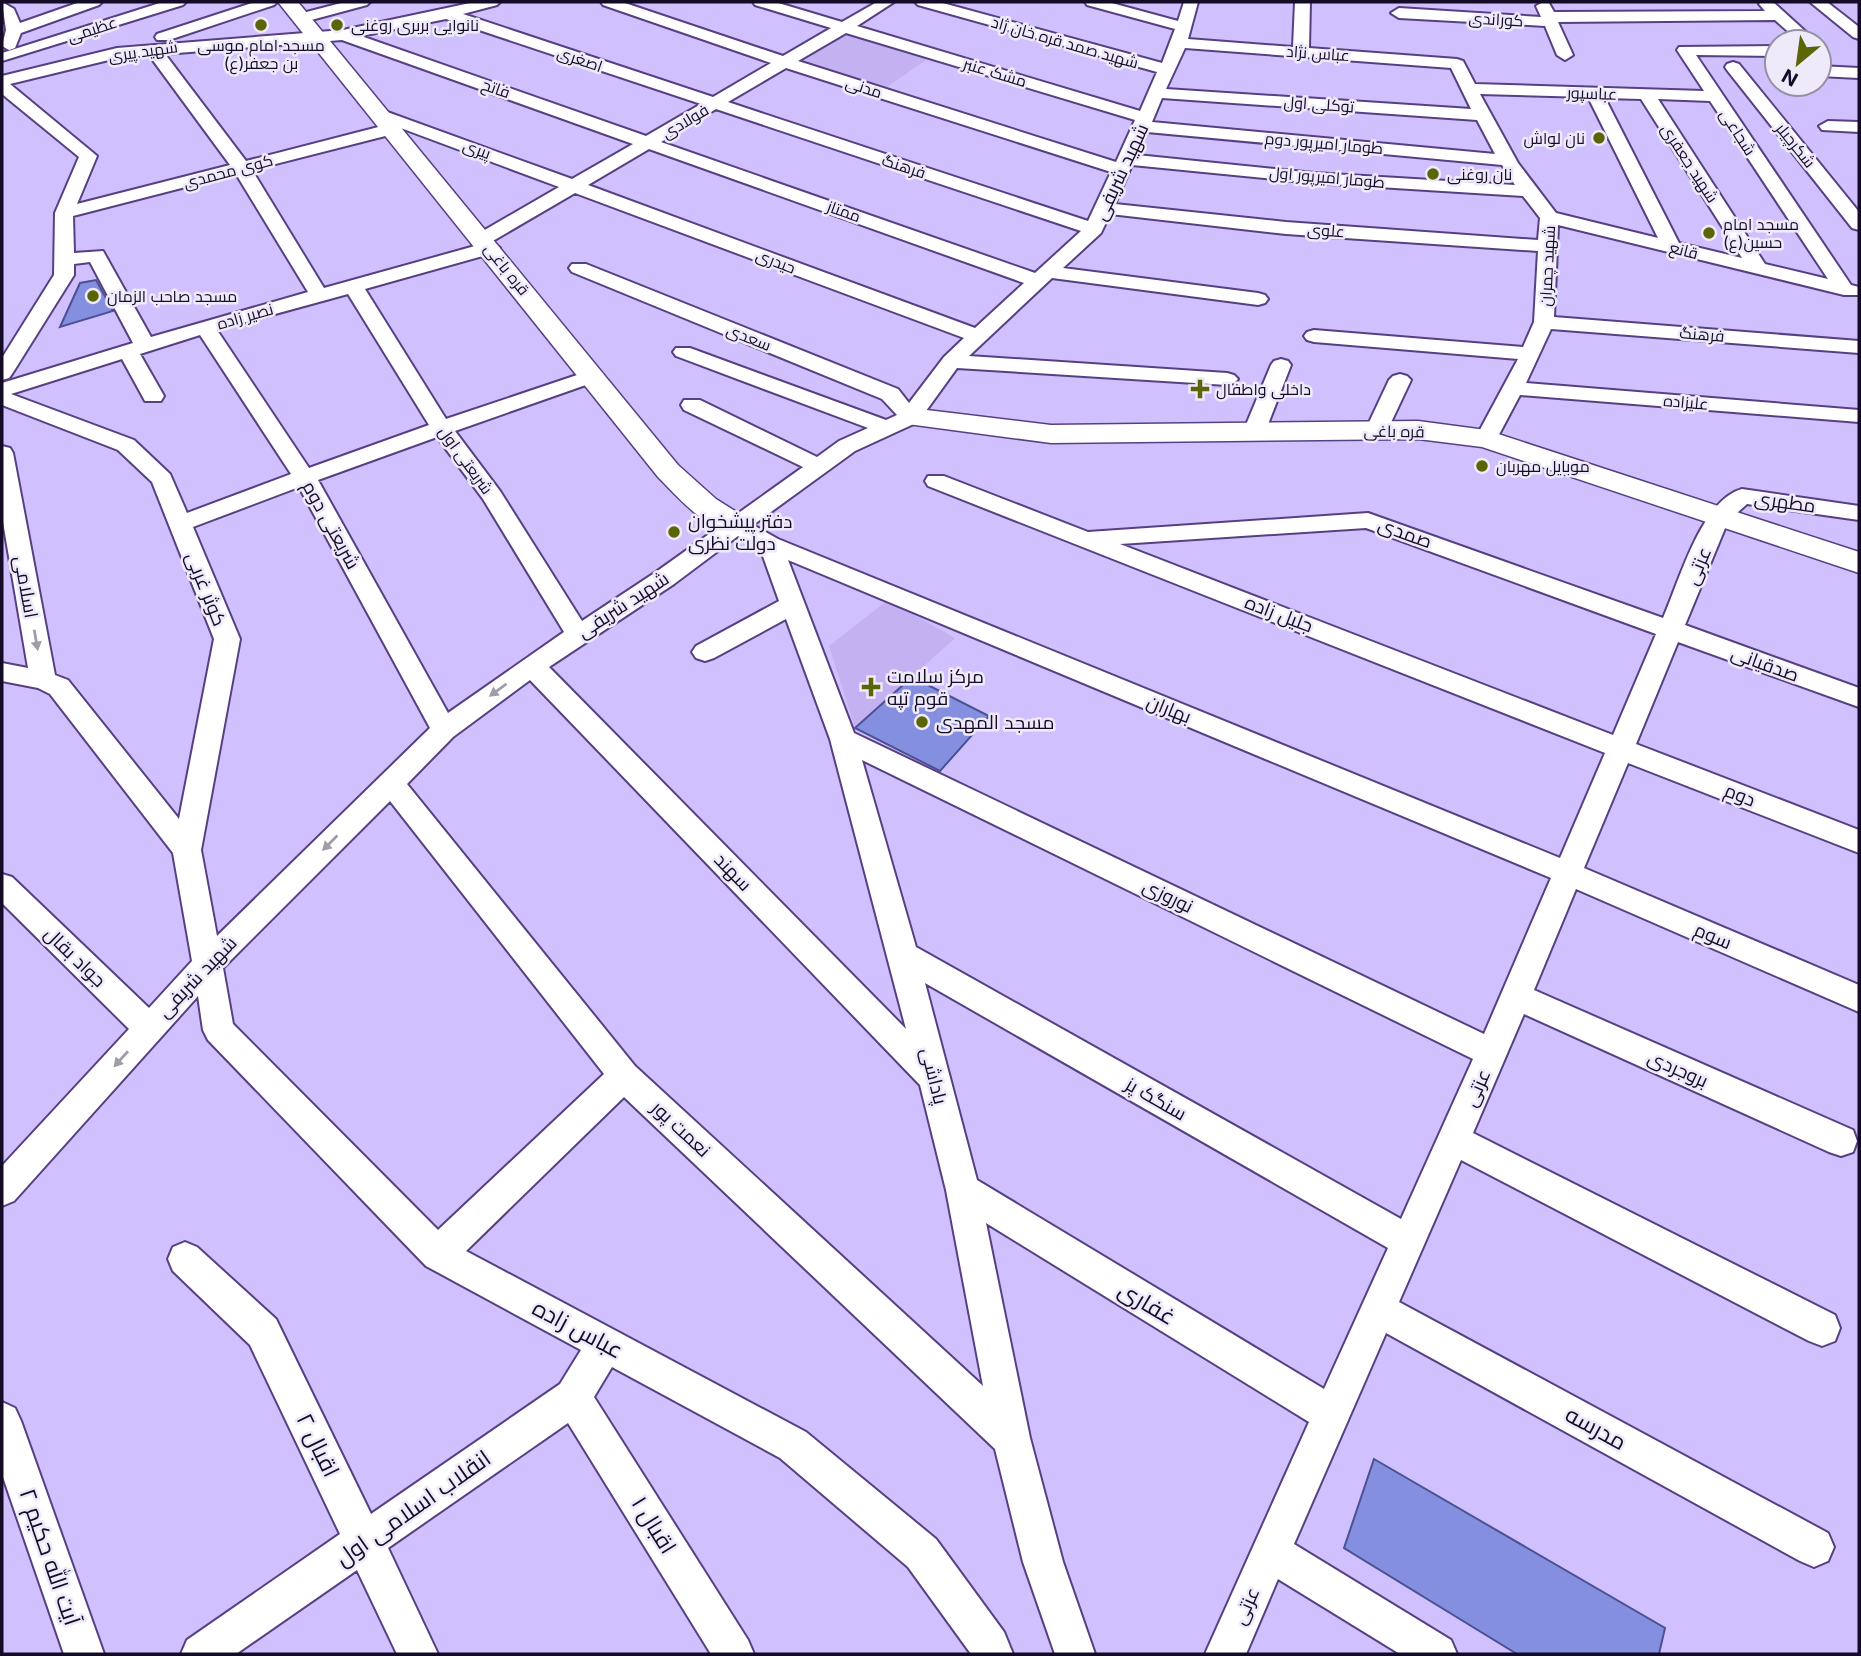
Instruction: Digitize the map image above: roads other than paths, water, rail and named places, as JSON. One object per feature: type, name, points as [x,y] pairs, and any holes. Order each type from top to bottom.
[{"type":"main road","name":"قره باغی","points":[[301,19],[668,471],[705,506],[735,525]]},
{"type":"main road","name":"قره باغی","points":[[898,422],[1051,434],[1418,430],[1486,439],[1859,563]]},
{"type":"street","points":[[4,62],[14,30],[9,12],[2,5],[7,2]]},
{"type":"street","points":[[14,30],[94,2]]},
{"type":"street","name":"عظیمی","points":[[4,62],[178,2]]},
{"type":"street","points":[[117,52],[269,2]]},
{"type":"street","points":[[301,19],[362,2]]},
{"type":"street","name":"مدنی","points":[[607,2],[784,62],[1125,164]]},
{"type":"street","name":"مشک عنبر","points":[[760,2],[845,26],[1144,122]]},
{"type":"street","name":"فولادی","points":[[486,244],[575,185],[887,2]]},
{"type":"street","name":"شهید صمد قره خان ژاد","points":[[923,2],[1167,70]]},
{"type":"street","name":"عباس نژاد","points":[[1092,2],[1182,35],[1301,52],[1405,54],[1457,64]]},
{"type":"street","name":"شهید شریفى","points":[[2,1190],[207,965],[444,730],[578,634],[665,578],[848,446],[898,422],[951,361],[1094,229],[1182,35],[1191,2]]},
{"type":"street","points":[[1301,52],[1303,2]]},
{"type":"street","points":[[1764,2],[1794,28]]},
{"type":"street","points":[[1818,2],[1859,34]]},
{"type":"street","name":"شهید پیری","points":[[2,84],[117,52],[153,49],[301,19],[343,35],[447,14],[480,3]]},
{"type":"street","name":"کوراندی","points":[[1399,13],[1779,15]]},
{"type":"street","name":"اصغری","points":[[447,14],[713,104]]},
{"type":"street","points":[[1548,14],[1565,55]]},
{"type":"street","name":"فاتح","points":[[343,35],[649,142]]},
{"type":"street","points":[[153,49],[242,167],[319,295]]},
{"type":"street","name":"شجاعی","points":[[1763,51],[1685,50],[1852,291]]},
{"type":"street","name":"شهید چمران","points":[[1457,64],[1506,160],[1549,217],[1544,321],[1531,354],[1486,439]]},
{"type":"street","name":"شکرچیلر","points":[[1755,68],[1733,67],[1859,224]]},
{"type":"street","points":[[1833,72],[1859,73]]},
{"type":"street","points":[[2,84],[88,156],[64,214],[64,275],[2,374]]},
{"type":"street","name":"عباسپور","points":[[1469,89],[1715,96]]},
{"type":"street","name":"توکلی اول","points":[[1156,93],[1483,115]]},
{"type":"street","points":[[1594,93],[1672,247]]},
{"type":"street","name":"شهید جعفری","points":[[1646,94],[1758,268]]},
{"type":"street","name":"فرهنگ","points":[[713,104],[1094,229]]},
{"type":"street","name":"کوی محمدی","points":[[64,214],[242,167],[385,121]]},
{"type":"street","name":"پیری","points":[[385,121],[575,185]]},
{"type":"street","name":"طومار امیرپور دوم","points":[[1144,122],[1506,160]]},
{"type":"street","points":[[1828,126],[1859,127]]},
{"type":"street","name":"ممتاز","points":[[649,142],[1042,277],[1258,299]]},
{"type":"street","name":"طومار امیرپور اول","points":[[1125,164],[1527,191]]},
{"type":"street","name":"حیدری","points":[[575,185],[978,336]]},
{"type":"street","name":"علوی","points":[[1104,208],[1286,228],[1548,246]]},
{"type":"street","name":"قانع","points":[[1549,217],[1852,291]]},
{"type":"street","name":"نصیر زاده","points":[[2,390],[486,244]]},
{"type":"street","points":[[64,260],[96,256],[153,396]]},
{"type":"street","name":"سعدی","points":[[579,268],[890,394],[898,422]]},
{"type":"street","name":"شریعتی اول","points":[[353,286],[443,429],[492,496],[578,634]]},
{"type":"street","name":"فرهنگ","points":[[1544,321],[1859,347]]},
{"type":"street","name":"شریعتی دوم","points":[[205,327],[304,477],[444,730]]},
{"type":"street","points":[[1314,336],[1531,354]]},
{"type":"street","points":[[683,352],[898,422]]},
{"type":"street","points":[[951,361],[1227,379]]},
{"type":"street","points":[[1254,432],[1281,365]]},
{"type":"street","points":[[180,524],[304,477],[593,376]]},
{"type":"street","points":[[1377,430],[1400,380]]},
{"type":"street","name":"علیزاده","points":[[1512,388],[1859,416]]},
{"type":"street","name":"کوثر غربی","points":[[2,398],[127,445],[162,479],[226,639],[187,850],[207,965]]},
{"type":"street","points":[[692,405],[820,467]]},
{"type":"street","name":"اسلامی","points":[[2,453],[43,680]]},
{"type":"street","name":"جلیل زاده","points":[[936,481],[1621,747]]},
{"type":"street","name":"مطهری","points":[[1718,517],[1742,496],[1859,513]]},
{"type":"street","name":"عزتی","points":[[1225,1654],[1492,1053],[1718,517]]},
{"type":"street","name":"صمدی","points":[[1084,538],[1368,520],[1670,630]]},
{"type":"street","points":[[735,525],[770,544]]},
{"type":"street","name":"پاداشی","points":[[770,544],[843,739],[903,955],[962,1190],[1011,1438],[1043,1562],[1075,1654]]},
{"type":"street","name":"بهاران","points":[[770,544],[1568,873]]},
{"type":"street","points":[[705,652],[792,605]]},
{"type":"street","name":"صدقیانی","points":[[1670,630],[1859,698]]},
{"type":"street","name":"سهند","points":[[532,666],[934,1077]]},
{"type":"street","points":[[2,672],[43,680],[59,687],[187,850]]},
{"type":"street","name":"نوروزی","points":[[843,739],[1492,1053]]},
{"type":"street","name":"دوم","points":[[1621,747],[1859,842]]},
{"type":"street","name":"نعمت پور","points":[[391,783],[624,1076],[1011,1438]]},
{"type":"street","name":"سوم","points":[[1568,873],[1859,999]]},
{"type":"street","name":"جواد بقال","points":[[2,885],[149,1028]]},
{"type":"street","name":"سنگک پز","points":[[903,955],[1409,1242]]},
{"type":"street","name":"عباس زاده","points":[[207,965],[219,1030],[439,1254],[793,1445],[922,1553],[990,1646],[993,1654]]},
{"type":"street","name":"بروجردی","points":[[1516,996],[1841,1141]]},
{"type":"street","points":[[439,1254],[624,1076]]},
{"type":"street","points":[[1454,1140],[1822,1328]]},
{"type":"street","name":"غفاری","points":[[962,1190],[1332,1415]]},
{"type":"street","name":"اقبال ۲","points":[[185,1259],[263,1332],[418,1654]]},
{"type":"street","name":"مدرسه","points":[[1378,1310],[1814,1547]]},
{"type":"street","name":"انقلاب اسلامی اول","points":[[201,1654],[573,1397],[606,1344]]},
{"type":"street","name":"اقبال ۱","points":[[573,1397],[734,1654]]},
{"type":"street","name":"آیت الله حکیم ۲","points":[[2,1421],[84,1654]]},
{"type":"street","points":[[1271,1552],[1437,1654]]},
{"type":"place","name":"مسجد امام موسی بن جعفر(ع)","points":[[261,25]]},
{"type":"place","name":"نانوایی بربری روغنی","points":[[337,25]]},
{"type":"place","name":"نان لواش","points":[[1599,138]]},
{"type":"place","name":"نان روغنی","points":[[1433,174]]},
{"type":"place","name":"مسجد امام حسین(ع)","points":[[1709,233]]},
{"type":"place","name":"مسجد صاحب الزمان","points":[[93,296]]},
{"type":"place","name":"داخلی واطفال","points":[[1200,389]]},
{"type":"place","name":"موبایل مهربان","points":[[1482,466]]},
{"type":"place","name":"دفتر پیشخوان دولت نظری","points":[[674,532]]},
{"type":"place","name":"مرکز سلامت قوم تپه","points":[[871,687]]},
{"type":"place","name":"مسجد المهدی","points":[[922,722]]}]
